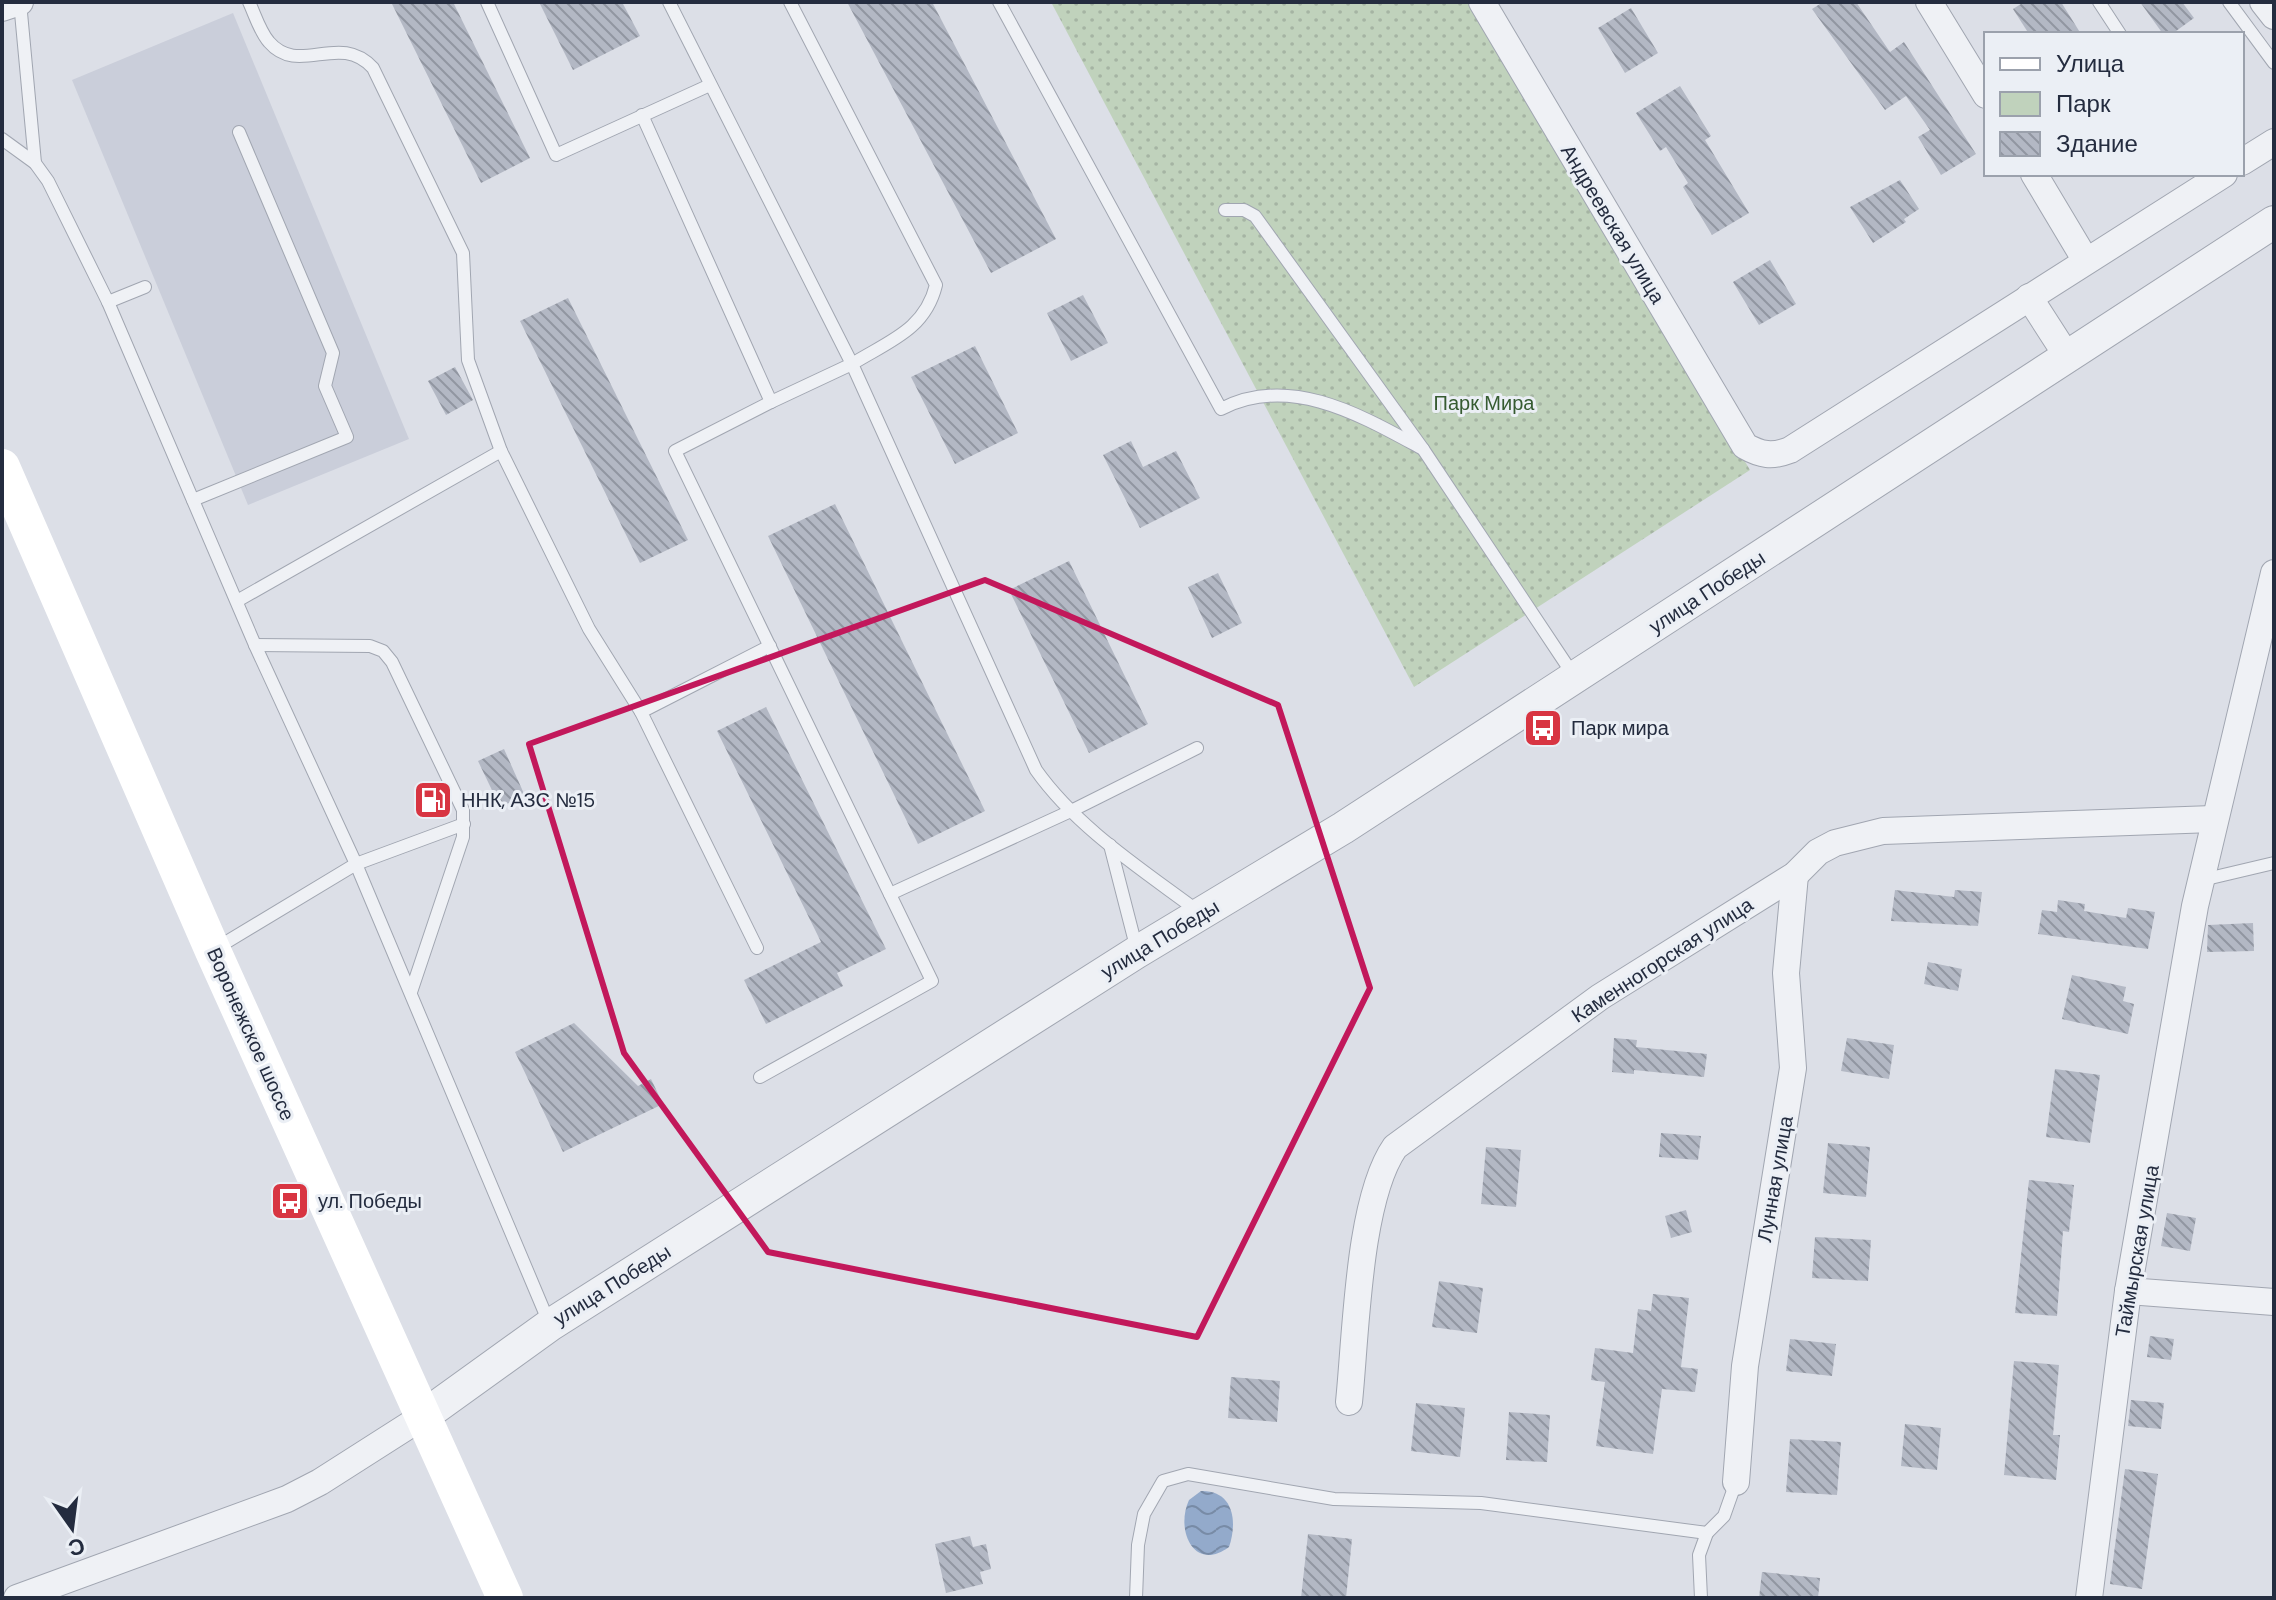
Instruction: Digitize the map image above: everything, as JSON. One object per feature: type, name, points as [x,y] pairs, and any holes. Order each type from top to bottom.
[{"type":"main road","name":"Воронежское шоссе","points":[[2,467],[213,951],[505,1598]]},
{"type":"street","points":[[2,8],[20,2]]},
{"type":"street","name":"Андреевская улица","points":[[1482,2],[1745,446],[1767,455],[1790,450],[2029,297]]},
{"type":"street","points":[[1929,2],[1984,92]]},
{"type":"street","points":[[2263,2],[2274,16]]},
{"type":"street","points":[[2244,161],[2274,142]]},
{"type":"street","points":[[2035,176],[2086,261]]},
{"type":"street","points":[[2067,356],[2029,297],[2221,176]]},
{"type":"street","name":"улица Победы","points":[[17,1598],[287,1499],[320,1482],[425,1415],[550,1325],[1576,678],[2274,222]]},
{"type":"street","name":"Таймырская улица","points":[[2089,1598],[2128,1291],[2195,906],[2213,819],[2274,573]]},
{"type":"street","name":"Каменногорская улица","points":[[1349,1402],[1370,1207],[1382,1165],[1395,1147],[1600,997],[1795,875],[1818,852],[1835,843],[1883,831],[2213,819]]},
{"type":"street","name":"Лунная улица","points":[[1736,1482],[1745,1366],[1793,1068],[1786,973],[1795,875]]},
{"type":"street","points":[[2128,1291],[2274,1302]]},
{"type":"lane","points":[[20,2],[35,163],[108,302],[255,645],[356,864],[550,1325]]},
{"type":"lane","points":[[249,2],[266,39],[280,53],[296,57],[345,51],[361,55],[373,68],[463,253],[468,360],[501,451],[589,629],[641,712],[757,948]]},
{"type":"lane","points":[[487,2],[556,155],[710,85]]},
{"type":"lane","points":[[669,2],[852,364],[1036,770],[1110,845],[1202,914]]},
{"type":"lane","points":[[760,1077],[932,981],[675,451],[852,364],[920,322],[931,304],[936,285],[790,2]]},
{"type":"lane","points":[[999,2],[1221,409],[1234,402],[1288,394],[1353,411],[1423,449]]},
{"type":"lane","points":[[2099,2],[2119,32]]},
{"type":"lane","points":[[2229,2],[2274,63]]},
{"type":"lane","points":[[642,115],[771,402]]},
{"type":"lane","points":[[193,500],[347,437],[325,386],[333,353],[239,132]]},
{"type":"lane","points":[[2,139],[35,163]]},
{"type":"lane","points":[[1225,210],[1244,210],[1255,216],[1423,449],[1576,678]]},
{"type":"lane","points":[[108,302],[145,287]]},
{"type":"lane","points":[[237,601],[501,451]]},
{"type":"lane","points":[[255,645],[370,646],[383,651],[392,662],[463,810],[464,824],[411,992]]},
{"type":"lane","points":[[641,712],[770,646]]},
{"type":"lane","points":[[890,894],[1073,810],[1197,748]]},
{"type":"lane","points":[[213,951],[356,864],[464,824]]},
{"type":"lane","points":[[1110,845],[1137,952]]},
{"type":"lane","points":[[2202,880],[2274,863]]},
{"type":"lane","points":[[1136,1598],[1138,1545],[1144,1514],[1163,1481],[1188,1474],[1334,1499],[1481,1503],[1707,1533]]},
{"type":"lane","points":[[1701,1598],[1699,1555],[1707,1533],[1724,1516],[1736,1482]]},
{"type":"highlighted area","points":[[985,580],[1278,705],[1370,988],[1197,1337],[768,1252],[624,1053],[529,744]]},
{"type":"shaded area","points":[[233,13],[409,439],[248,505],[72,80]]},
{"type":"green space","name":"Парк Мира","points":[[1051,2],[1470,2],[1750,470],[1414,687]]},
{"type":"water","points":[[1201,1491],[1212,1492],[1226,1501],[1233,1518],[1229,1547],[1217,1554],[1206,1555],[1197,1551],[1186,1535],[1185,1512],[1189,1500]]},
{"type":"building","points":[[391,2],[453,2],[530,158],[481,183]]},
{"type":"building","points":[[539,2],[622,2],[640,36],[573,70]]},
{"type":"building","points":[[847,2],[932,2],[1056,239],[991,273]]},
{"type":"building","points":[[1823,2],[1856,2],[1890,52],[1904,42],[1976,154],[1941,175],[1918,137],[1930,130],[1906,96],[1885,110],[1812,9]]},
{"type":"building","points":[[2024,2],[2061,2],[2080,32],[2028,32],[2013,9]]},
{"type":"building","points":[[2140,2],[2182,2],[2194,18],[2175,32],[2162,32]]},
{"type":"building","points":[[1631,8],[1658,53],[1625,73],[1598,28]]},
{"type":"building","points":[[1680,86],[1711,136],[1705,140],[1749,213],[1712,235],[1683,187],[1688,183],[1666,147],[1660,151],[1636,113]]},
{"type":"building","points":[[1900,180],[1919,209],[1904,219],[1906,222],[1873,243],[1850,207]]},
{"type":"building","points":[[1770,260],[1796,304],[1759,325],[1733,282]]},
{"type":"building","points":[[1083,295],[1108,343],[1071,361],[1047,313]]},
{"type":"building","points":[[568,298],[688,540],[640,563],[520,321]]},
{"type":"building","points":[[975,346],[1018,433],[955,464],[911,377]]},
{"type":"building","points":[[455,367],[473,400],[446,415],[428,381]]},
{"type":"building","points":[[1131,441],[1143,467],[1176,451],[1200,498],[1140,528],[1103,455]]},
{"type":"building","points":[[835,504],[985,811],[918,844],[768,536]]},
{"type":"building","points":[[1069,561],[1148,724],[1089,753],[1009,590]]},
{"type":"building","points":[[1218,573],[1242,623],[1212,638],[1188,587]]},
{"type":"building","points":[[766,707],[886,949],[837,973],[843,986],[766,1024],[744,980],[821,942],[717,731]]},
{"type":"building","points":[[504,749],[525,796],[500,807],[478,761]]},
{"type":"building","points":[[1895,890],[1954,897],[1955,890],[1982,892],[1978,926],[1891,921]]},
{"type":"building","points":[[2058,900],[2085,904],[2084,911],[2126,918],[2128,908],[2155,912],[2148,949],[2038,934],[2042,910],[2057,912]]},
{"type":"building","points":[[2253,923],[2254,951],[2207,952],[2208,925]]},
{"type":"building","points":[[1928,962],[1962,969],[1958,991],[1924,984]]},
{"type":"building","points":[[2072,975],[2126,987],[2123,1001],[2134,1004],[2128,1034],[2062,1019]]},
{"type":"building","points":[[574,1023],[638,1086],[651,1079],[663,1104],[563,1152],[515,1052]]},
{"type":"building","points":[[1614,1038],[1637,1040],[1636,1047],[1707,1054],[1704,1077],[1634,1070],[1634,1074],[1612,1072]]},
{"type":"building","points":[[1847,1038],[1894,1045],[1889,1079],[1841,1071]]},
{"type":"building","points":[[2055,1069],[2100,1075],[2090,1143],[2046,1137]]},
{"type":"building","points":[[1661,1133],[1701,1136],[1698,1160],[1659,1157]]},
{"type":"building","points":[[1828,1143],[1870,1147],[1866,1197],[1823,1193]]},
{"type":"building","points":[[1486,1147],[1521,1150],[1516,1207],[1481,1204]]},
{"type":"building","points":[[2029,1180],[2074,1185],[2069,1232],[2063,1231],[2057,1316],[2015,1313]]},
{"type":"building","points":[[1686,1210],[1692,1232],[1671,1238],[1665,1216]]},
{"type":"building","points":[[2167,1213],[2196,1218],[2190,1251],[2161,1246]]},
{"type":"building","points":[[1815,1237],[1871,1240],[1868,1281],[1812,1278]]},
{"type":"building","points":[[1439,1281],[1483,1288],[1477,1333],[1432,1327]]},
{"type":"building","points":[[1653,1294],[1689,1298],[1681,1367],[1698,1369],[1695,1392],[1662,1389],[1653,1454],[1596,1446],[1605,1382],[1591,1380],[1595,1348],[1633,1353],[1638,1309],[1651,1311]]},
{"type":"building","points":[[2150,1336],[2174,1339],[2171,1360],[2147,1357]]},
{"type":"building","points":[[1790,1339],[1836,1344],[1832,1376],[1786,1371]]},
{"type":"building","points":[[2014,1361],[2059,1365],[2053,1435],[2060,1435],[2056,1480],[2004,1475]]},
{"type":"building","points":[[1231,1377],[1280,1381],[1277,1422],[1228,1418]]},
{"type":"building","points":[[2131,1400],[2164,1403],[2161,1429],[2128,1426]]},
{"type":"building","points":[[1416,1403],[1465,1408],[1460,1457],[1411,1451]]},
{"type":"building","points":[[1509,1412],[1550,1415],[1547,1462],[1506,1460]]},
{"type":"building","points":[[1905,1424],[1941,1428],[1937,1470],[1901,1466]]},
{"type":"building","points":[[1790,1439],[1841,1442],[1837,1495],[1786,1492]]},
{"type":"building","points":[[2125,1469],[2158,1474],[2142,1589],[2110,1584]]},
{"type":"building","points":[[1308,1534],[1352,1539],[1346,1598],[1301,1598]]},
{"type":"building","points":[[970,1536],[973,1547],[986,1544],[991,1569],[980,1572],[983,1584],[946,1593],[935,1544]]},
{"type":"building","points":[[1762,1572],[1820,1578],[1818,1598],[1759,1598]]},
{"type":"place","name":"Парк мира","points":[[1543,728]]},
{"type":"place","name":"ННК, АЗС №15","points":[[433,800]]},
{"type":"place","name":"ул. Победы","points":[[290,1201]]}]
